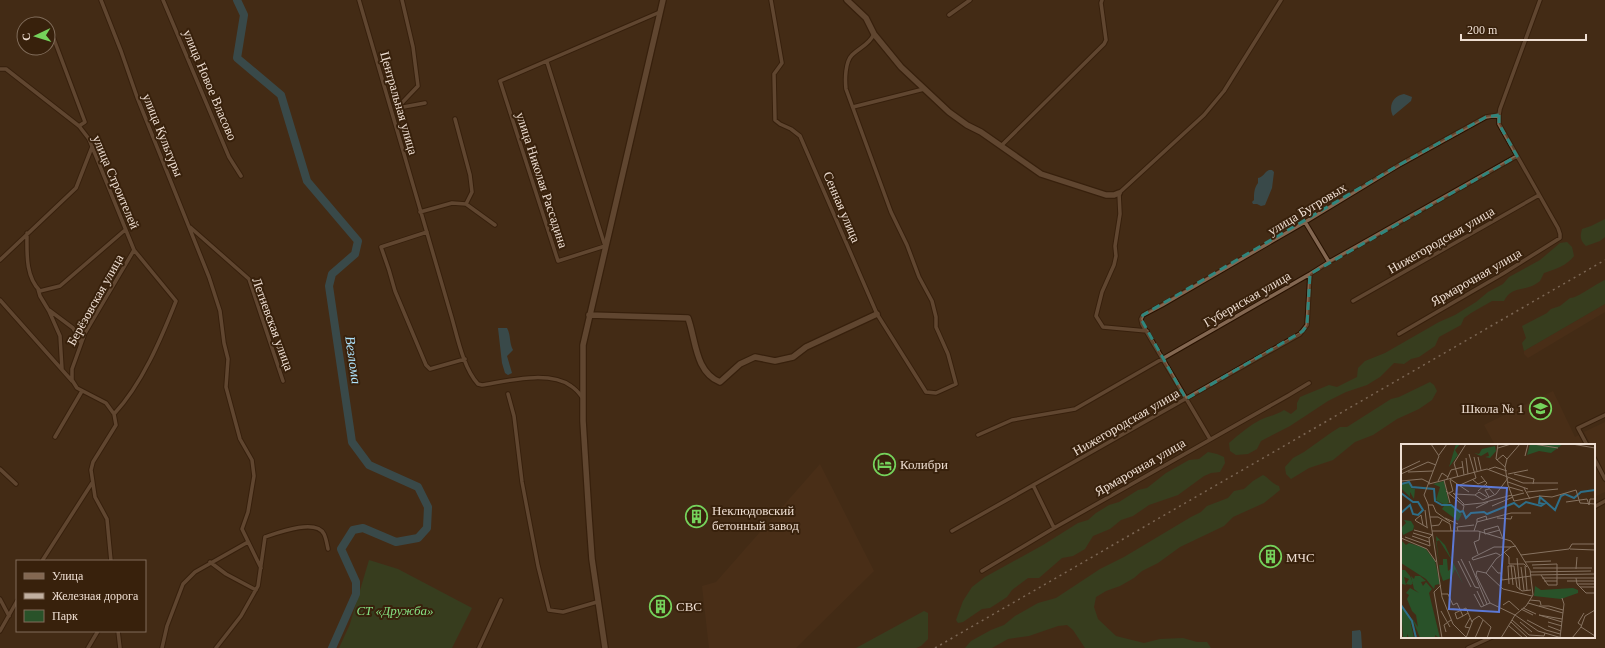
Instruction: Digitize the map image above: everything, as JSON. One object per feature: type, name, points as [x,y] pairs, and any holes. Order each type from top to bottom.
[{"type":"street","name":"улица Культуры","points":[[101,0],[137,97],[209,277],[220,311],[224,343],[228,359],[226,387],[240,439],[252,460],[254,476],[248,512],[242,529],[261,568]]},
{"type":"street","name":"улица Новое Власово","points":[[163,0],[230,157],[241,176]]},
{"type":"street","name":"Центральная улица","points":[[358,0],[420,212],[465,358],[476,382],[480,385],[529,378],[555,379],[571,386],[583,398]]},
{"type":"street","points":[[392,112],[418,86],[413,46],[402,0]]},
{"type":"street","points":[[605,648],[597,602],[589,517],[583,421],[583,345],[663,0]]},
{"type":"street","name":"Сенная улица","points":[[771,0],[782,64],[774,74],[775,120],[800,136],[877,314],[926,392],[936,394],[956,384],[948,354],[936,327],[936,317],[932,302],[918,277],[907,245],[891,212],[853,107]]},
{"type":"street","points":[[847,0],[856,7]]},
{"type":"street","points":[[851,0],[866,18],[874,34],[902,67],[949,112],[967,125],[981,132],[1002,146],[1044,176],[1106,195],[1114,195],[1119,193],[1204,115],[1224,91],[1281,0]]},
{"type":"street","points":[[949,15],[970,0]]},
{"type":"street","points":[[1002,146],[1104,44],[1106,40],[1101,3],[1102,0]]},
{"type":"street","points":[[1539,195],[1500,124],[1499,115],[1540,0]]},
{"type":"street","name":"улица Николая Рассадина","points":[[547,62],[606,246],[558,261],[500,81],[660,12]]},
{"type":"street","points":[[874,34],[870,41],[852,54],[849,60],[845,85],[853,107],[924,89]]},
{"type":"street","points":[[56,45],[85,122],[79,126]]},
{"type":"street","name":"улица Строителей","points":[[0,68],[6,70],[79,126],[89,139],[134,250],[176,301],[160,342],[130,394],[114,414]]},
{"type":"street","points":[[396,108],[425,103]]},
{"type":"street","name":"улица Бугровых","points":[[1147,331],[1142,324],[1142,315],[1162,305],[1305,222],[1399,165],[1486,117],[1499,115]]},
{"type":"street","points":[[455,120],[470,175],[472,192],[466,204]]},
{"type":"street","points":[[0,260],[38,222],[76,188],[92,147]]},
{"type":"street","name":"Губернская улица","points":[[978,435],[1012,420],[1075,409],[1329,262],[1517,156]]},
{"type":"street","points":[[1119,193],[1120,214],[1115,246],[1116,256],[1102,292],[1096,316],[1103,327],[1147,331],[1210,439]]},
{"type":"street","name":"Ярмарочная улица","points":[[1399,334],[1558,240],[1561,236],[1558,228],[1539,195]]},
{"type":"street","name":"Нижегородская улица","points":[[1353,301],[1539,195]]},
{"type":"street","points":[[420,212],[452,203],[466,204],[496,225]]},
{"type":"street","points":[[1305,222],[1329,262]]},
{"type":"street","name":"Летневская улица","points":[[189,227],[249,279],[283,381]]},
{"type":"street","points":[[27,233],[28,265],[34,285],[40,291],[60,286],[125,230]]},
{"type":"street","points":[[427,232],[381,247],[395,291],[428,368],[433,368],[465,358]]},
{"type":"street","name":"Берёзовская улица","points":[[74,383],[72,380],[72,369],[81,343],[134,250]]},
{"type":"street","name":"Нижегородская улица","points":[[952,532],[1300,334],[1307,325],[1310,274]]},
{"type":"street","points":[[38,288],[40,296],[48,309],[60,336],[63,370]]},
{"type":"street","points":[[0,300],[63,370],[77,388],[106,403],[114,414],[116,425],[93,462],[91,470],[95,497],[107,519],[111,560]]},
{"type":"street","points":[[48,309],[72,328],[81,343]]},
{"type":"street","points":[[589,315],[688,318],[693,332],[698,357],[712,379],[720,382],[740,364],[754,357],[775,361],[793,357],[806,347],[877,314]]},
{"type":"street","name":"Ярмарочная улица","points":[[982,571],[1309,382]]},
{"type":"street","points":[[55,437],[82,391]]},
{"type":"street","points":[[508,394],[514,416],[522,482],[538,566],[550,610],[563,612],[597,602]]},
{"type":"street","points":[[1586,444],[1578,428],[1605,415]]},
{"type":"street","points":[[1595,460],[1605,479]]},
{"type":"street","points":[[0,470],[16,484]]},
{"type":"street","points":[[43,560],[92,483]]},
{"type":"street","points":[[1033,486],[1054,528]]},
{"type":"street","points":[[1595,506],[1605,501]]},
{"type":"street","points":[[216,648],[237,621],[256,590],[260,579],[265,537],[299,527],[318,528],[324,533],[328,549]]},
{"type":"street","points":[[162,648],[167,626],[183,584],[195,572],[210,562],[248,542]]},
{"type":"street","points":[[251,548],[255,550],[263,549]]},
{"type":"street","points":[[210,562],[226,574],[256,590]]},
{"type":"street","points":[[0,599],[8,616]]},
{"type":"street","points":[[478,648],[501,600]]},
{"type":"street","points":[[0,631],[16,603]]},
{"type":"street","points":[[88,648],[97,632]]},
{"type":"street","points":[[118,632],[120,648]]},
{"type":"street","points":[[1468,648],[1490,638]]},
{"type":"highlighted area","points":[[1499,115],[1499,124],[1517,156],[1310,274],[1307,325],[1303,331],[1186,399],[1141,319],[1143,315],[1399,165],[1486,117]]},
{"type":"shaded area","points":[[1605,304],[1605,312],[1528,358],[1524,354],[1524,351]]},
{"type":"shaded area","name":"Школа № 1","points":[[1553,391],[1575,437],[1581,434],[1586,444],[1494,444],[1484,425]]},
{"type":"shaded area","points":[[1605,422],[1605,474],[1595,454],[1595,444],[1590,444],[1584,432]]},
{"type":"shaded area","points":[[1595,463],[1605,483],[1605,492],[1595,497]]},
{"type":"shaded area","points":[[820,464],[874,571],[796,648],[709,648],[702,586],[716,582]]},
{"type":"green space","points":[[1605,219],[1605,237],[1600,241],[1586,246],[1581,238],[1582,229]]},
{"type":"green space","points":[[1567,242],[1572,247],[1574,256],[1568,262],[1544,273],[1540,281],[1533,285],[1512,292],[1504,301],[1492,301],[1471,313],[1464,318],[1461,325],[1439,337],[1435,346],[1419,357],[1411,359],[1404,364],[1394,363],[1380,377],[1367,385],[1346,392],[1328,401],[1290,426],[1261,441],[1257,449],[1248,454],[1236,455],[1230,451],[1229,443],[1256,422],[1284,410],[1291,414],[1297,409],[1297,403],[1300,397],[1329,385],[1337,387],[1357,377],[1358,368],[1365,361],[1385,353],[1439,322],[1455,315],[1476,302],[1488,292],[1503,284],[1509,277],[1540,260],[1560,243]]},
{"type":"green space","points":[[1605,280],[1605,304],[1524,351],[1522,343],[1526,338],[1522,326],[1547,313],[1551,309],[1560,306],[1570,298],[1577,296]]},
{"type":"green space","points":[[1430,382],[1434,385],[1437,391],[1432,400],[1419,409],[1397,419],[1373,435],[1355,442],[1333,460],[1309,468],[1291,479],[1286,474],[1285,467],[1293,458],[1332,432],[1340,427],[1347,427],[1391,399],[1399,397]]},
{"type":"green space","points":[[1208,452],[1224,457],[1225,463],[1220,472],[1211,473],[1204,476],[1178,495],[1149,505],[1133,516],[1121,520],[1110,529],[1093,536],[1085,549],[1073,556],[1062,558],[1039,578],[1028,578],[1012,590],[1007,597],[990,608],[982,609],[963,622],[958,623],[956,620],[963,601],[972,587],[985,577],[1043,545],[1078,523],[1088,520],[1109,505],[1119,502],[1138,490],[1147,488],[1166,473],[1189,460],[1199,459]]},
{"type":"green space","points":[[1263,475],[1279,486],[1280,490],[1264,503],[1233,517],[1224,526],[1180,547],[1158,563],[1142,571],[1134,578],[1096,597],[1094,607],[1098,619],[1116,636],[1144,643],[1160,639],[1183,638],[1197,642],[1207,642],[1211,648],[1085,648],[1073,630],[1067,625],[1058,626],[1029,636],[1008,639],[992,648],[965,648],[971,641],[1004,625],[1015,616],[1038,603],[1056,598],[1100,569],[1124,557],[1201,512],[1207,506],[1228,498],[1234,491],[1244,489]]},
{"type":"green space","name":"СТ «Дружба»","points":[[369,560],[398,569],[472,608],[452,648],[339,648],[350,624]]},
{"type":"green space","points":[[924,611],[928,613],[928,639],[921,646],[916,648],[856,648]]},
{"type":"water","points":[[1404,94],[1412,97],[1411,101],[1393,116],[1391,109],[1392,102],[1400,95]]},
{"type":"water","points":[[1269,170],[1274,172],[1272,188],[1265,205],[1261,206],[1253,204],[1254,191],[1258,183],[1258,178],[1262,177]]},
{"type":"water","points":[[498,328],[507,328],[513,350],[507,356],[512,373],[508,375],[505,373],[502,363]]},
{"type":"water","points":[[1360,630],[1362,648],[1352,648],[1352,631]]},
{"type":"waterway","name":"Везлома","points":[[237,0],[244,15],[237,58],[281,95],[307,181],[358,241],[355,254],[332,274],[329,286],[352,442],[369,465],[418,487],[428,507],[427,528],[418,538],[396,542],[363,528],[353,530],[341,549],[356,582],[356,594],[332,648]]},
{"type":"railway","points":[[935,648],[1605,260]]},
{"type":"place","name":"Школа № 1","points":[[1540,408]]},
{"type":"place","name":"Колибри","points":[[884,464]]},
{"type":"place","name":"Неклюдовский бетонный завод","points":[[697,517]]},
{"type":"place","name":"МЧС","points":[[1270,557]]},
{"type":"place","name":"СВС","points":[[660,606]]}]
